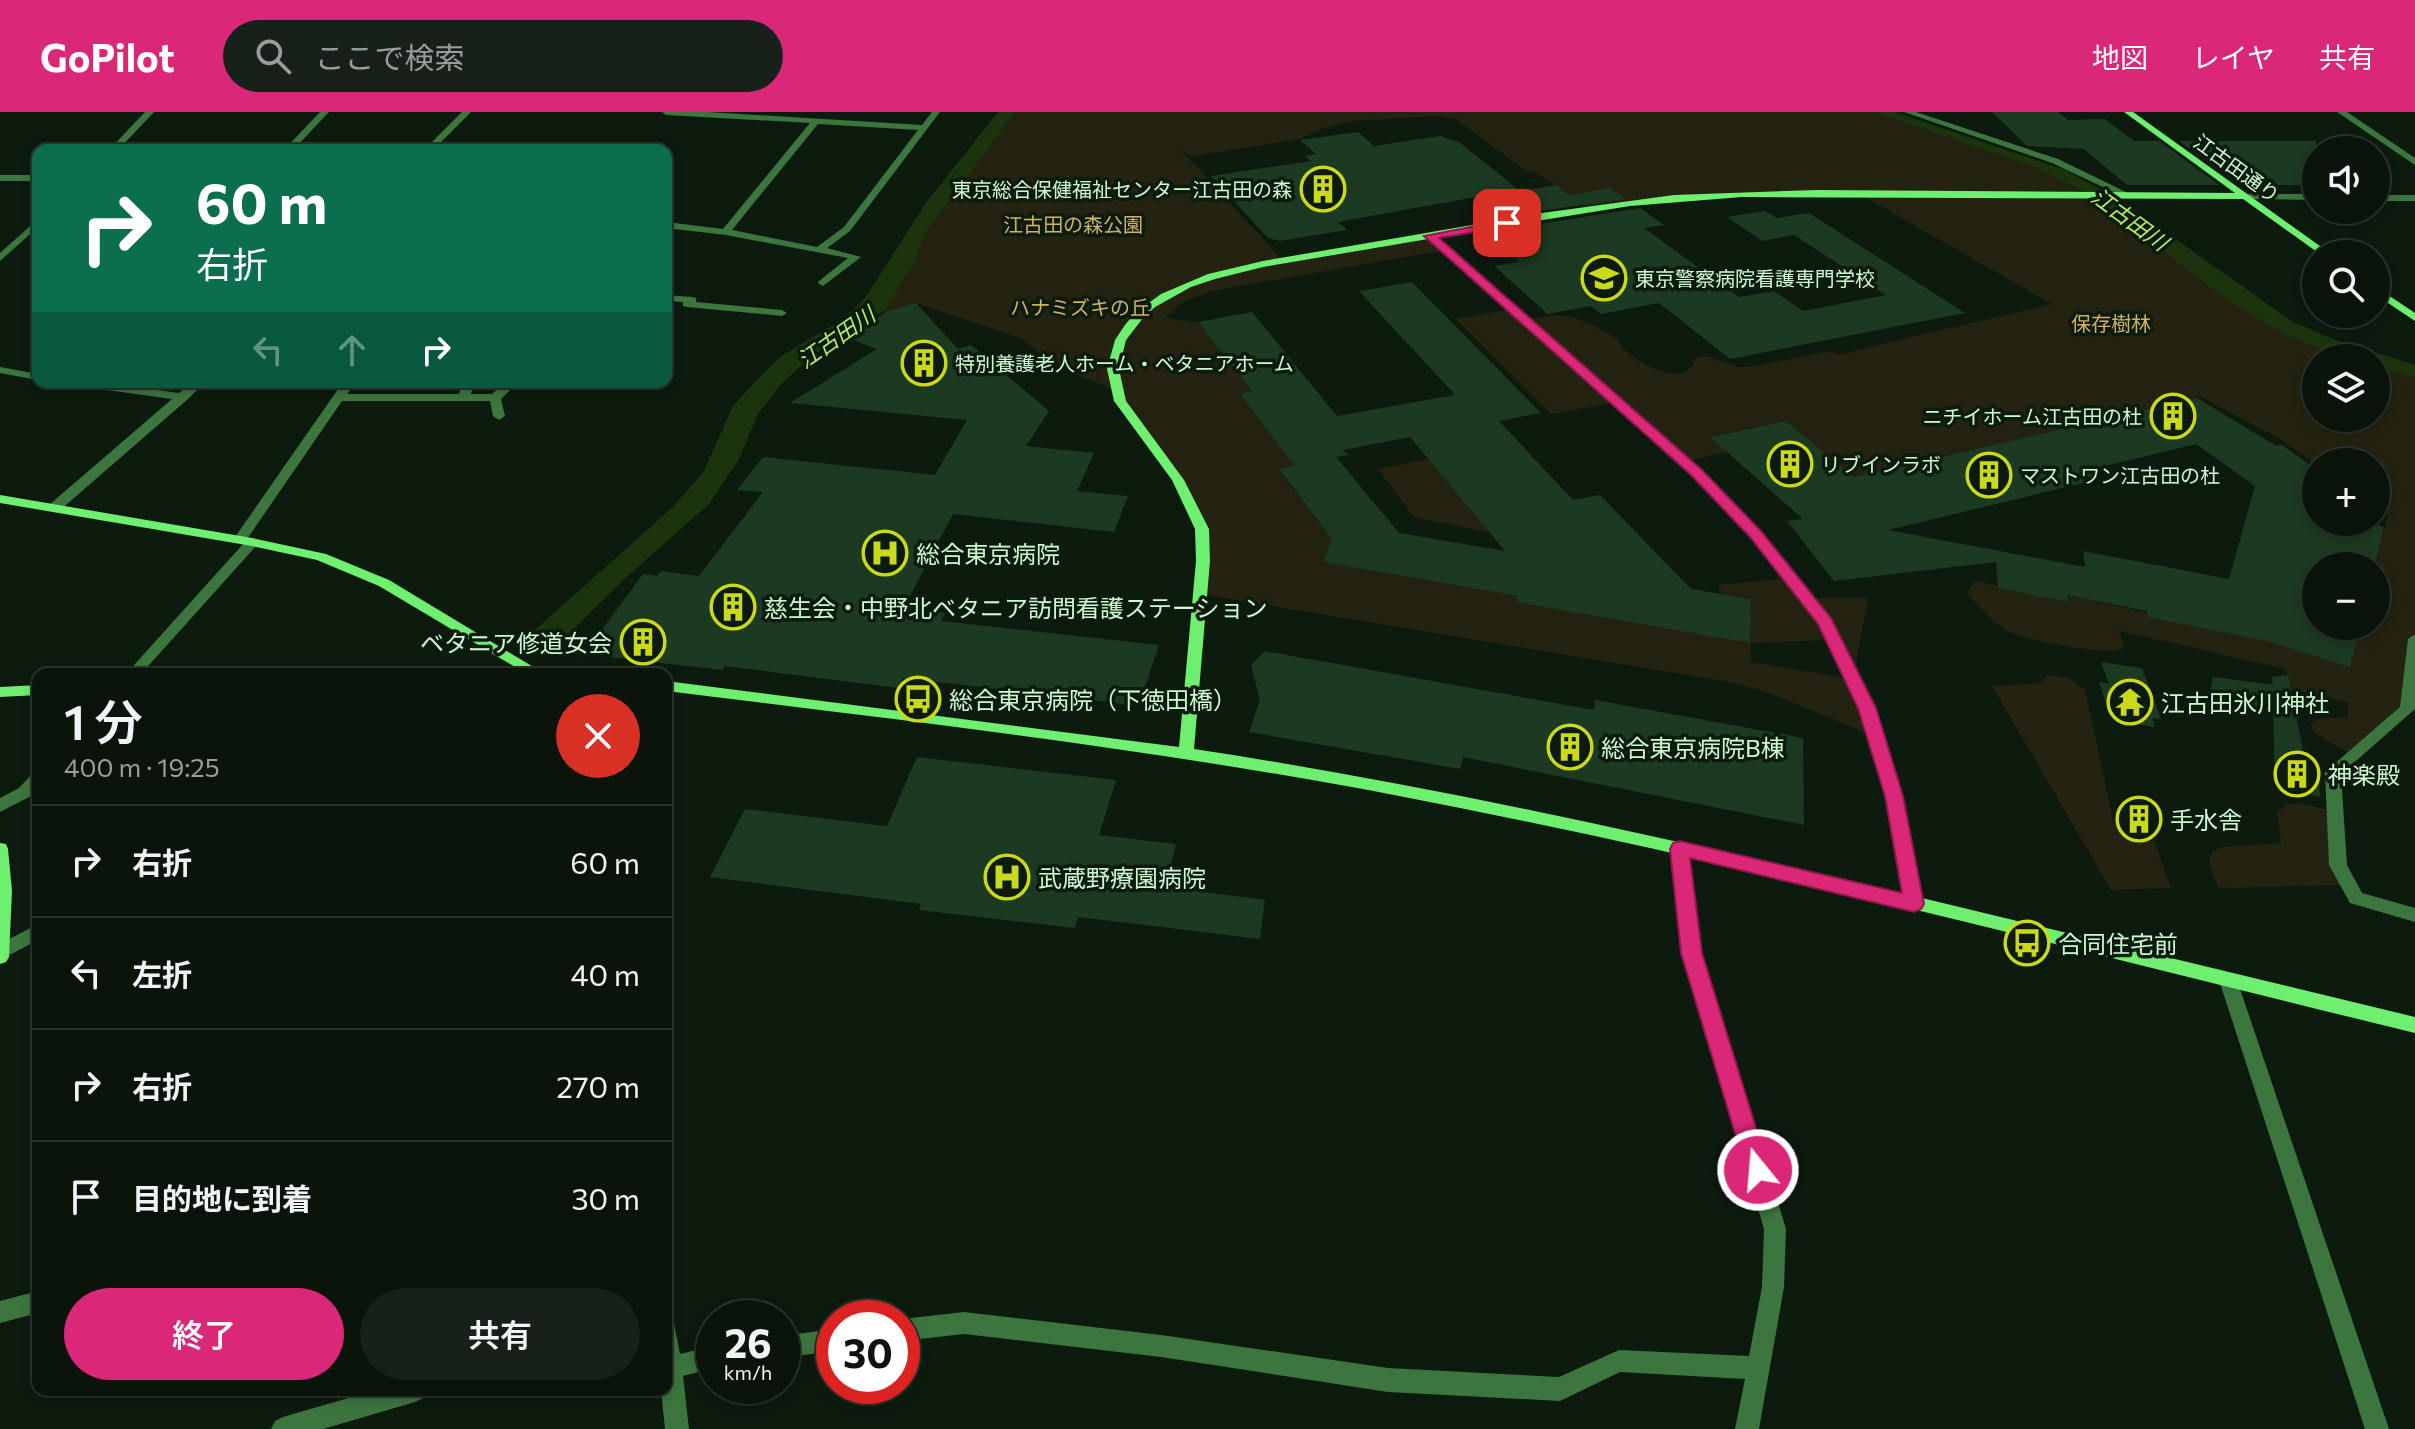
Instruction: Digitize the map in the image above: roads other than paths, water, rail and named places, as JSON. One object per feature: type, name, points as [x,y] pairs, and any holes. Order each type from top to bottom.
[{"type":"street","points":[[119,144],[150,112]]},
{"type":"street","points":[[294,144],[325,112]]},
{"type":"street","points":[[434,144],[467,112]]},
{"type":"street","points":[[666,112],[815,118],[925,128]]},
{"type":"street","points":[[819,250],[847,229],[936,112]]},
{"type":"street","points":[[1908,112],[2055,161],[2121,194]]},
{"type":"street","name":"江古田通り","points":[[2128,112],[2307,240]]},
{"type":"street","points":[[2341,112],[2415,162]]},
{"type":"street","points":[[726,232],[815,118]]},
{"type":"street","points":[[0,178],[32,178]]},
{"type":"street","points":[[1186,754],[1203,561],[1202,531],[1188,499],[1115,389],[1112,364],[1116,346],[1126,328],[1145,310],[1176,291],[1209,277],[1430,236],[1634,202],[1716,195],[2302,197]]},
{"type":"street","points":[[2390,198],[2415,198]]},
{"type":"street","points":[[672,226],[726,232],[856,257],[823,283]]},
{"type":"street","points":[[0,258],[32,228]]},
{"type":"street","points":[[1430,236],[1696,472],[1755,534],[1825,622],[1867,708],[1894,796],[1914,904]]},
{"type":"street","points":[[672,298],[692,300],[687,304],[782,313]]},
{"type":"street","points":[[2390,300],[2415,318]]},
{"type":"street","points":[[0,370],[32,376]]},
{"type":"street","points":[[116,388],[184,397]]},
{"type":"street","points":[[54,508],[193,388]]},
{"type":"street","points":[[138,668],[246,541],[345,388]]},
{"type":"street","points":[[464,398],[466,388]]},
{"type":"street","points":[[339,397],[495,398],[506,388]]},
{"type":"street","points":[[495,398],[499,416]]},
{"type":"street","points":[[0,499],[246,541],[321,557],[358,571],[527,668]]},
{"type":"street","points":[[2415,639],[2407,709],[2333,772],[2338,865],[2356,898],[2415,915]]},
{"type":"street","points":[[672,687],[1186,754],[1391,788],[1680,849],[2415,1025]]},
{"type":"street","points":[[0,692],[32,690]]},
{"type":"street","points":[[0,806],[32,784]]},
{"type":"street","points":[[0,849],[3,891],[0,954]]},
{"type":"street","points":[[1680,849],[1692,953],[1775,1229],[1773,1287],[1747,1429]]},
{"type":"street","points":[[0,954],[32,935]]},
{"type":"street","points":[[2228,980],[2377,1429]]},
{"type":"street","points":[[0,1312],[32,1304]]},
{"type":"street","points":[[920,1328],[964,1323],[1161,1346],[1388,1380],[1560,1389],[1619,1361],[1757,1368]]},
{"type":"street","points":[[672,1367],[696,1361]]},
{"type":"street","points":[[672,1391],[677,1429]]},
{"type":"street","points":[[283,1429],[395,1396]]},
{"type":"water","name":"江古田川","points":[[998,112],[1015,112],[925,234],[915,261],[886,309],[812,356],[780,385],[758,414],[738,461],[709,504],[630,574],[550,652],[527,637],[673,507],[703,473],[733,406],[754,383],[780,357],[843,319],[866,297],[925,204]]},
{"type":"water","name":"江古田川","points":[[1874,112],[1895,112],[2065,170],[2122,201],[2302,328],[2349,344],[2308,344],[2265,323],[2230,301],[2101,203],[2036,168]]},
{"type":"water","points":[[2390,357],[2415,365],[2415,378],[2390,370]]},
{"type":"place","name":"東京総合保健福祉センター江古田の森","points":[[1323,189]]},
{"type":"place","name":"東京警察病院看護専門学校","points":[[1604,278]]},
{"type":"place","name":"特別養護老人ホーム・ベタニアホーム","points":[[924,363]]},
{"type":"place","name":"ニチイホーム江古田の杜","points":[[2173,416]]},
{"type":"place","name":"リブインラボ","points":[[1790,464]]},
{"type":"place","name":"マストワン江古田の杜","points":[[1989,475]]},
{"type":"place","name":"総合東京病院","points":[[885,553]]},
{"type":"place","name":"慈生会・中野北ベタニア訪問看護ステーション","points":[[733,607]]},
{"type":"place","name":"ベタニア修道女会","points":[[643,642]]},
{"type":"place","name":"総合東京病院（下徳田橋）","points":[[918,699]]},
{"type":"place","name":"江古田氷川神社","points":[[2130,702]]},
{"type":"place","name":"総合東京病院B棟","points":[[1570,747]]},
{"type":"place","name":"神楽殿","points":[[2297,774]]},
{"type":"place","name":"手水舎","points":[[2139,819]]},
{"type":"place","name":"武蔵野療園病院","points":[[1007,877]]},
{"type":"place","name":"合同住宅前","points":[[2027,943]]},
{"type":"park label","name":"江古田の森公園","points":[[1073,224]]},
{"type":"park label","name":"ハナミズキの丘","points":[[1080,307]]},
{"type":"park label","name":"保存樹林","points":[[2111,323]]}]
